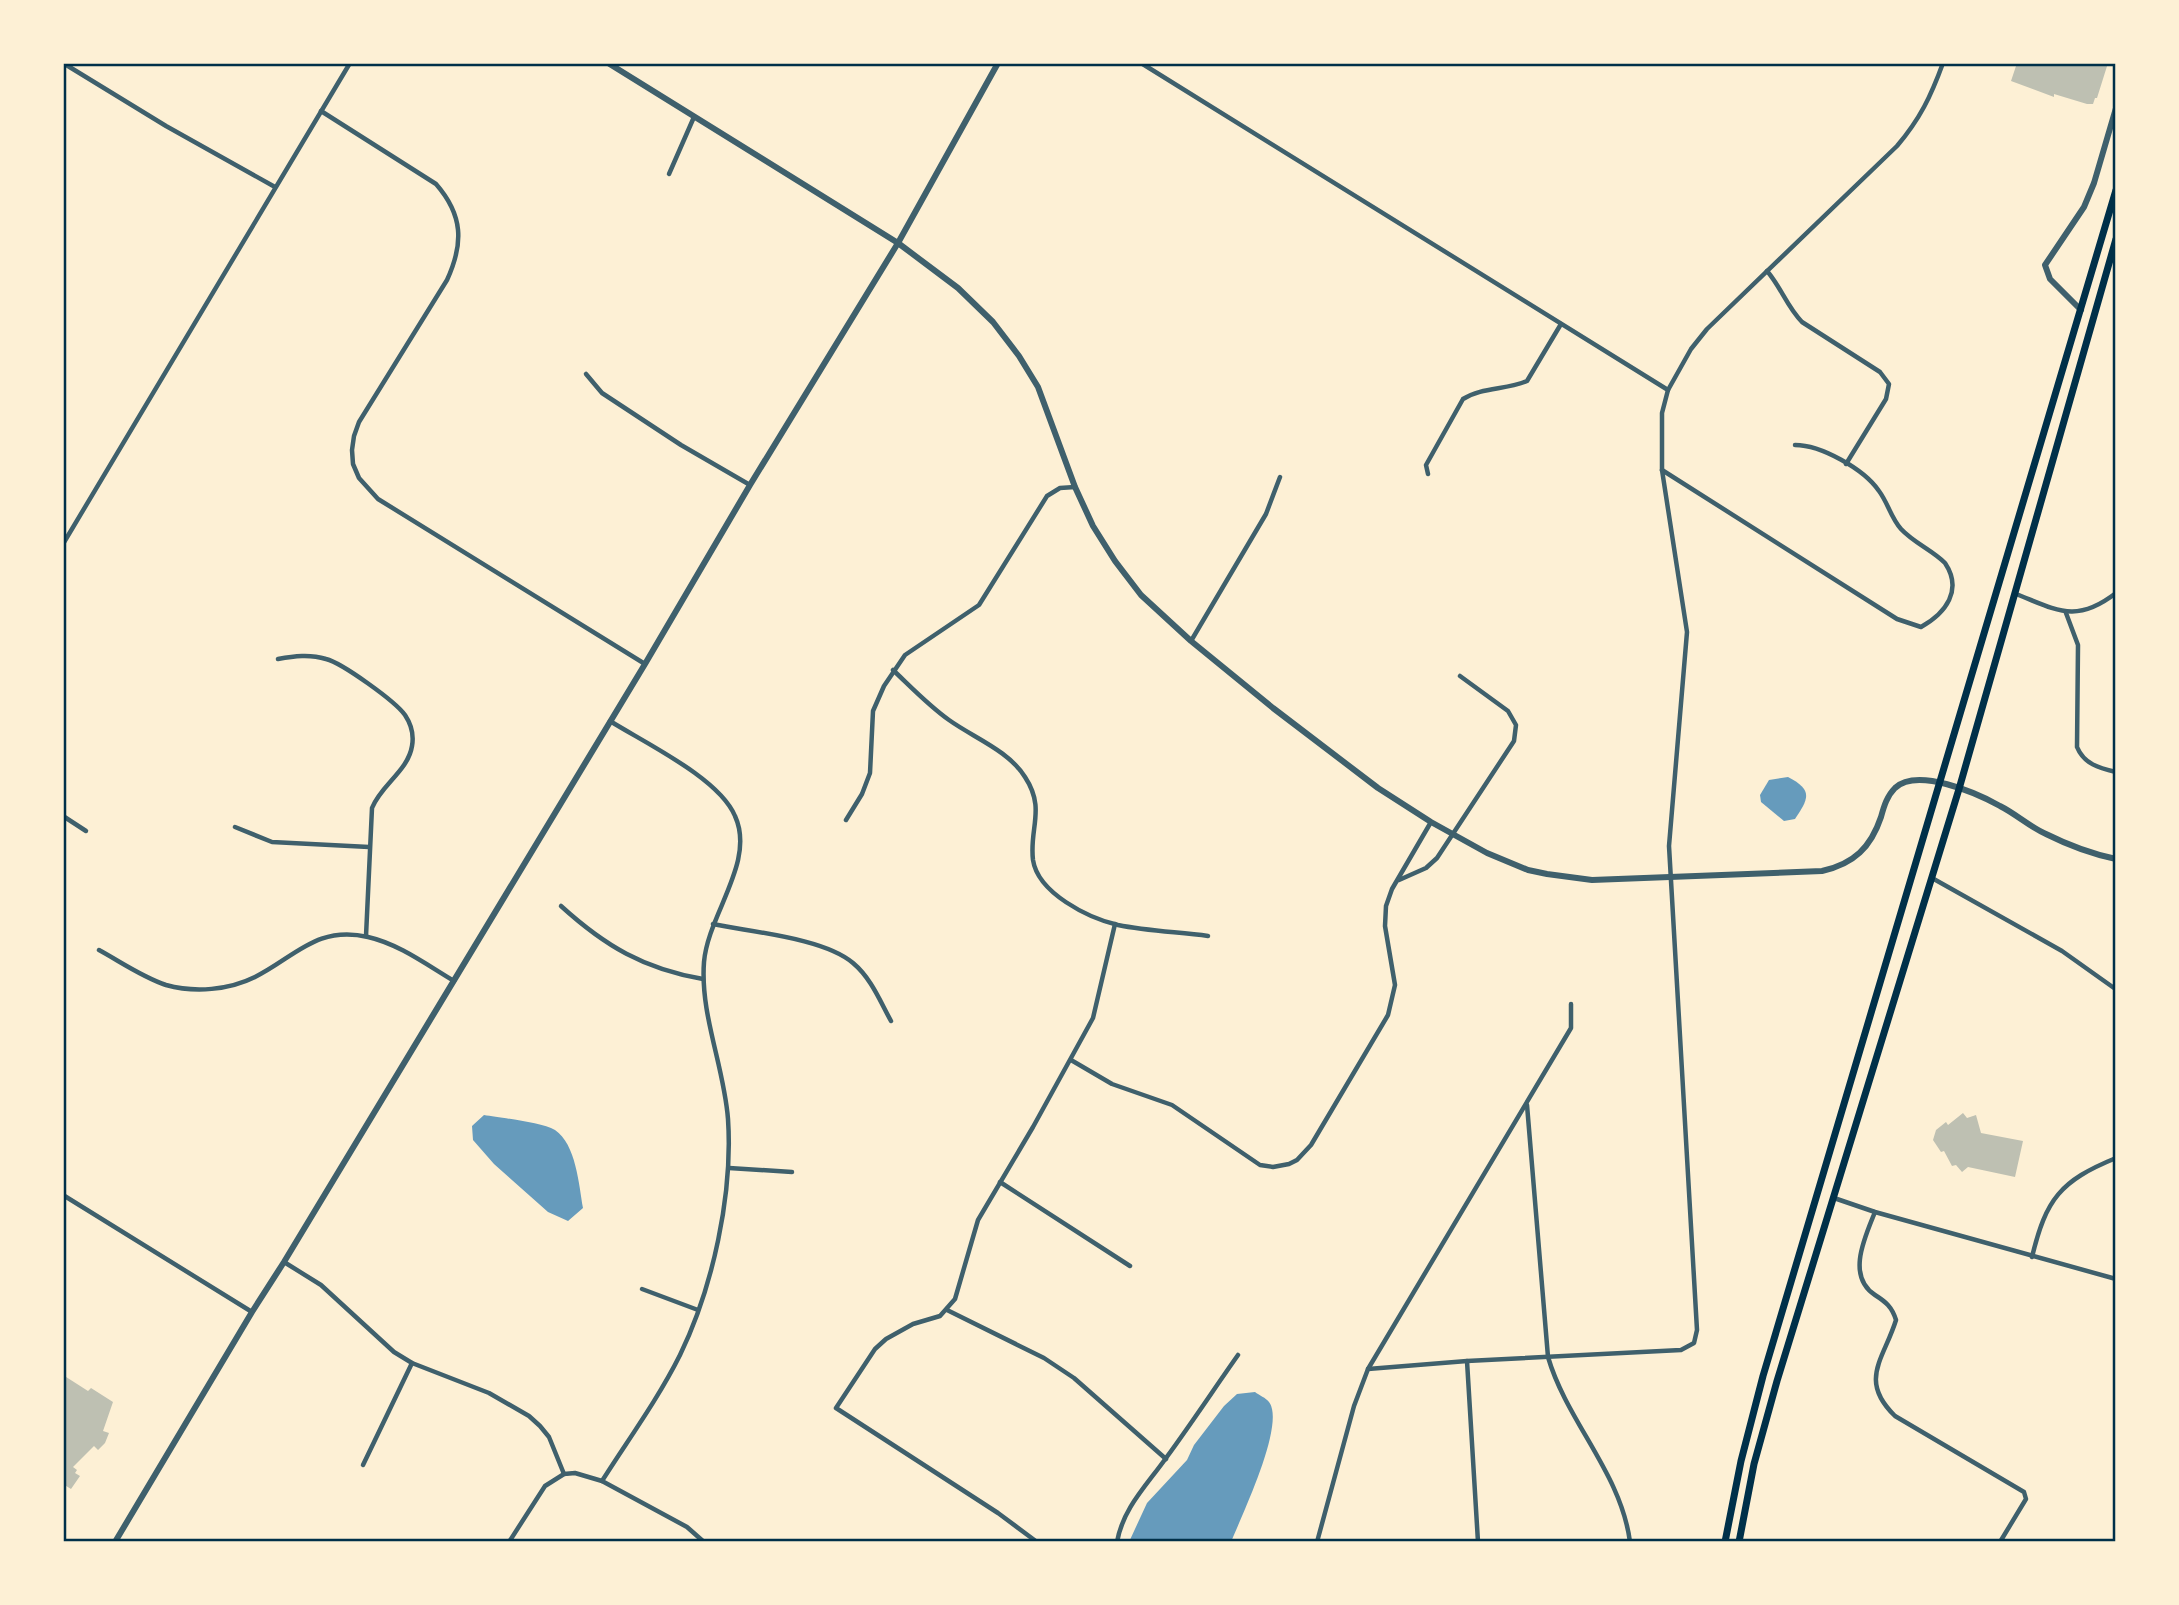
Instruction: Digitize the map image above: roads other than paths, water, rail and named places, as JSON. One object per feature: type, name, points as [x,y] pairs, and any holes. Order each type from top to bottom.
[{"type":"main road","points":[[1725,1542],[1741,1461],[1763,1376],[2116,190]]},
{"type":"main road","points":[[1739,1542],[1755,1464],[1777,1381],[1933,878],[2116,239]]},
{"type":"street","points":[[63,63],[275,187]]},
{"type":"street","points":[[63,544],[350,63]]},
{"type":"street","points":[[608,63],[898,243],[958,288],[993,323],[1019,356],[1038,387],[1075,487],[1093,526],[1141,595],[1191,641],[1351,769],[1431,822],[1501,860],[1547,874],[1592,880],[1822,871],[1842,866],[1858,856],[1869,844],[1878,827],[1886,800],[1896,787],[1914,779],[1959,789],[1999,805],[2044,834],[2116,859]]},
{"type":"street","points":[[115,1542],[898,243],[998,63]]},
{"type":"street","points":[[1141,63],[1668,390]]},
{"type":"street","points":[[1368,1369],[1681,1350],[1693,1343],[1697,1330],[1670,878],[1669,817],[1687,632],[1662,470],[1662,413],[1668,390],[1691,349],[1707,329],[1910,131],[1930,99],[1944,63]]},
{"type":"street","points":[[2081,310],[2050,279],[2046,265],[2084,206],[2094,183],[2116,108]]},
{"type":"street","points":[[321,111],[436,184],[447,197],[458,230],[457,256],[447,280],[359,422],[352,450],[353,464],[359,478],[378,499],[645,664]]},
{"type":"street","points":[[669,174],[694,116]]},
{"type":"street","points":[[1767,271],[1792,312],[1802,323],[1880,372],[1889,384],[1886,399],[1846,464]]},
{"type":"street","points":[[1428,474],[1426,465],[1463,399],[1473,393],[1527,381],[1561,324]]},
{"type":"street","points":[[586,374],[602,393],[691,451],[750,485]]},
{"type":"street","points":[[1662,470],[1897,619],[1921,626],[1937,618],[1946,607],[1952,586],[1950,570],[1935,553],[1901,528],[1871,481],[1815,447],[1794,445]]},
{"type":"street","points":[[1191,641],[1261,524],[1280,477]]},
{"type":"street","points":[[846,820],[867,784],[873,711],[893,670],[917,645],[979,605],[1047,495],[1060,488],[1075,487]]},
{"type":"street","points":[[2016,594],[2066,613],[2098,605],[2116,593]]},
{"type":"street","points":[[2066,613],[2078,645],[2077,747],[2087,762],[2116,772]]},
{"type":"street","points":[[278,659],[312,656],[329,659],[394,704],[410,722],[412,746],[408,758],[381,790],[372,808],[366,936]]},
{"type":"street","points":[[893,670],[945,718],[1014,762],[1032,789],[1036,805],[1033,850],[1038,875],[1055,895],[1078,909],[1115,924],[1208,936]]},
{"type":"street","points":[[1399,880],[1433,863],[1514,741],[1516,733],[1513,718],[1508,711],[1460,676]]},
{"type":"street","points":[[602,1481],[679,1357],[712,1266],[729,1168],[727,1116],[704,979],[708,938],[739,857],[741,845],[736,817],[719,792],[705,780],[610,721]]},
{"type":"street","points":[[63,816],[86,831]]},
{"type":"street","points":[[1071,1059],[1112,1084],[1157,1099],[1185,1112],[1252,1161],[1269,1167],[1297,1160],[1311,1145],[1388,1015],[1395,985],[1385,915],[1388,898],[1431,822]]},
{"type":"street","points":[[236,827],[272,842],[369,847]]},
{"type":"street","points":[[1933,878],[2062,951],[2114,988]]},
{"type":"street","points":[[561,906],[604,942],[628,956],[672,972],[704,979]]},
{"type":"street","points":[[713,924],[834,951],[852,962],[866,976],[891,1021]]},
{"type":"street","points":[[1037,1542],[999,1513],[835,1408],[875,1349],[886,1339],[913,1324],[940,1316],[947,1310],[960,1288],[978,1220],[1093,1018],[1115,924]]},
{"type":"street","points":[[99,950],[160,982],[203,989],[229,986],[255,977],[309,943],[345,935],[366,936],[398,948],[454,981]]},
{"type":"street","points":[[1317,1542],[1354,1406],[1368,1369],[1571,1028],[1571,1004]]},
{"type":"street","points":[[1527,1105],[1548,1357],[1561,1392],[1611,1481],[1630,1542]]},
{"type":"street","points":[[2032,1257],[2039,1231],[2055,1197],[2083,1173],[2116,1158]]},
{"type":"street","points":[[729,1168],[792,1172]]},
{"type":"street","points":[[1000,1182],[1130,1266]]},
{"type":"street","points":[[63,1195],[252,1312]]},
{"type":"street","points":[[1833,1197],[1875,1212],[2116,1279]]},
{"type":"street","points":[[1875,1212],[1863,1244],[1860,1277],[1867,1288],[1889,1305],[1896,1320],[1875,1370],[1879,1395],[1895,1416],[2024,1492],[2026,1499],[2000,1542]]},
{"type":"street","points":[[284,1262],[321,1286],[377,1338],[412,1363],[489,1393],[529,1416],[549,1437],[564,1474]]},
{"type":"street","points":[[642,1289],[698,1310]]},
{"type":"street","points":[[947,1310],[1054,1364],[1074,1378],[1166,1459]]},
{"type":"street","points":[[1117,1542],[1124,1517],[1134,1500],[1166,1459],[1238,1355]]},
{"type":"street","points":[[1467,1361],[1478,1542]]},
{"type":"street","points":[[363,1465],[412,1363]]},
{"type":"street","points":[[509,1542],[545,1486],[564,1474],[587,1475],[602,1481],[687,1527],[704,1542]]},
{"type":"water","points":[[1788,777],[1802,786],[1806,800],[1795,819],[1784,821],[1761,802],[1760,795],[1769,780]]},
{"type":"water","points":[[484,1115],[540,1125],[555,1130],[562,1136],[572,1155],[583,1208],[568,1221],[548,1212],[494,1164],[473,1140],[472,1126]]},
{"type":"water","points":[[1255,1392],[1269,1402],[1273,1413],[1272,1430],[1252,1493],[1231,1542],[1129,1542],[1147,1503],[1187,1460],[1194,1445],[1224,1406],[1237,1394]]}]
